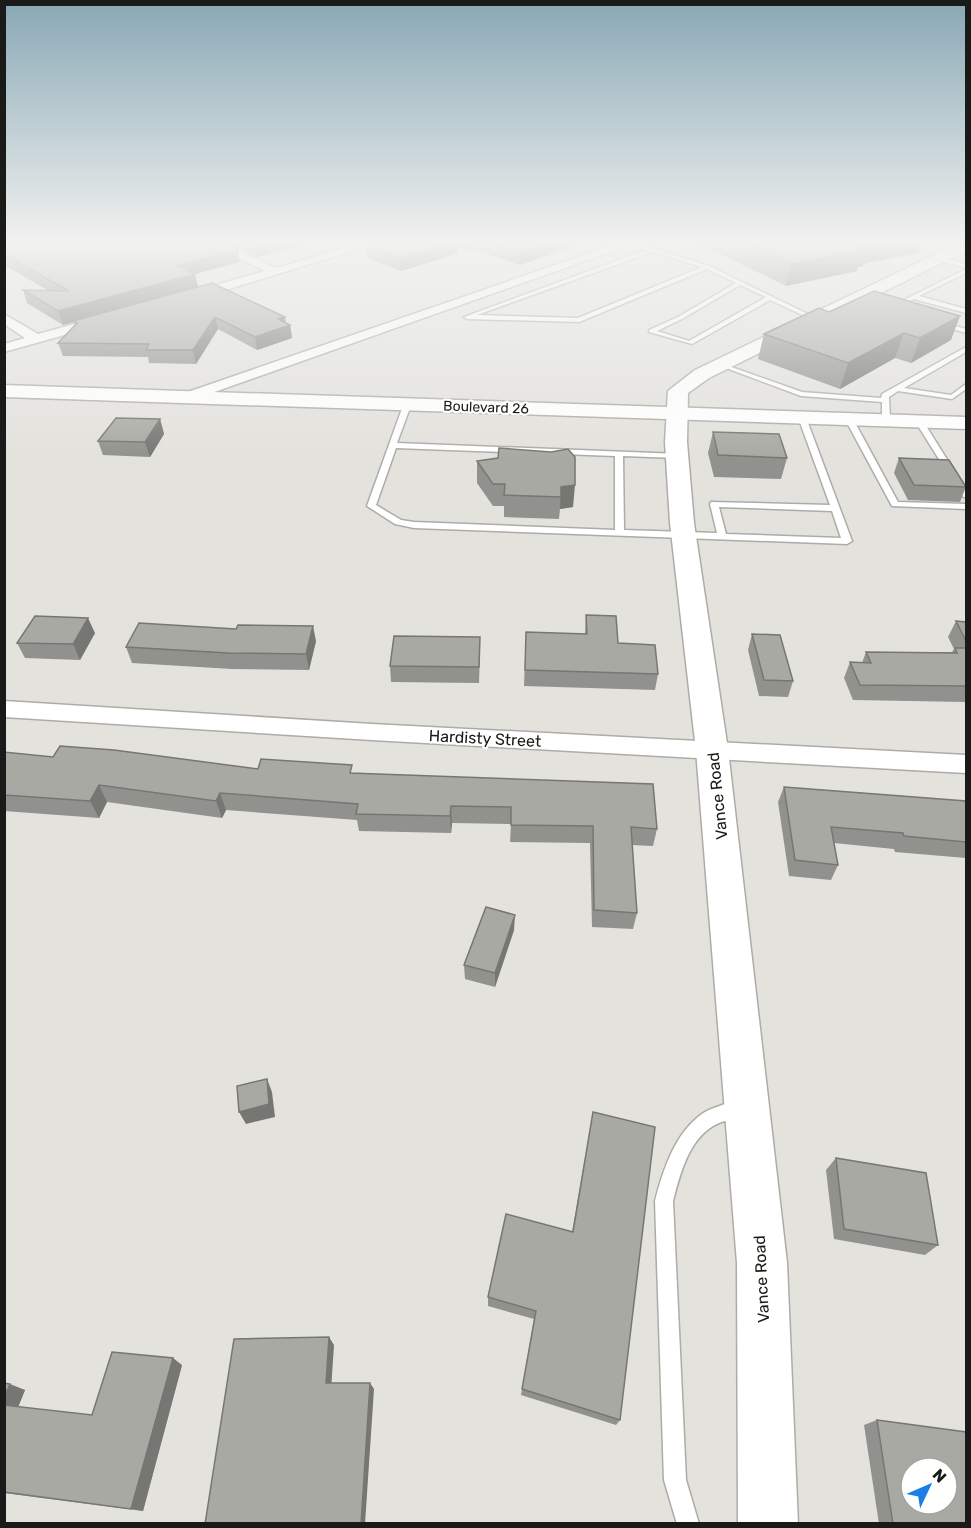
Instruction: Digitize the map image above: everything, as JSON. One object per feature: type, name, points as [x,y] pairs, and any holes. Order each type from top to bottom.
[{"type":"street","points":[[187,398],[424,315]]},
{"type":"street","name":"Vance Road","points":[[768,1524],[762,1263],[712,750],[703,536],[677,456],[677,413],[678,391],[702,374],[823,315]]},
{"type":"street","points":[[4,348],[116,317]]},
{"type":"street","points":[[4,318],[36,339]]},
{"type":"street","name":"Boulevard 26","points":[[4,392],[849,419],[886,410],[919,421],[966,423]]},
{"type":"street","name":"Hardisty Street","points":[[4,709],[372,732],[966,764]]},
{"type":"lane","points":[[472,315],[467,317],[579,320],[590,315]]},
{"type":"lane","points":[[685,315],[651,331],[690,343],[739,315]]},
{"type":"lane","points":[[807,315],[815,319]]},
{"type":"lane","points":[[934,321],[966,331]]},
{"type":"lane","points":[[721,365],[801,394],[886,410],[885,396],[966,349]]},
{"type":"lane","points":[[898,389],[952,397],[966,386]]},
{"type":"lane","points":[[407,405],[371,506],[398,522],[414,525],[847,541],[802,417]]},
{"type":"lane","points":[[849,419],[895,504],[966,507]]},
{"type":"lane","points":[[919,421],[966,496]]},
{"type":"lane","points":[[392,446],[677,456]]},
{"type":"lane","points":[[619,454],[620,533]]},
{"type":"lane","points":[[703,536],[714,504],[835,508]]},
{"type":"lane","points":[[688,1524],[675,1480],[664,1201],[669,1177],[676,1161],[702,1124],[718,1113],[731,1110],[748,1113]]},
{"type":"building","points":[[94,315],[281,315],[285,317],[278,319],[290,325],[255,337],[215,317],[193,350],[146,350],[149,344],[58,343],[77,323],[73,321]]},
{"type":"building","points":[[804,315],[960,316],[920,338],[904,333],[848,363],[764,334]]},
{"type":"building","points":[[116,418],[160,419],[145,442],[98,441]]},
{"type":"building","points":[[713,432],[779,434],[787,458],[718,455]]},
{"type":"building","points":[[499,448],[551,452],[568,449],[575,457],[575,485],[561,487],[561,497],[504,495],[505,484],[493,484],[477,461],[498,458]]},
{"type":"building","points":[[899,458],[949,460],[966,487],[914,485]]},
{"type":"building","points":[[586,615],[616,616],[618,643],[655,645],[658,674],[525,670],[526,632],[587,634]]},
{"type":"building","points":[[35,616],[88,618],[73,644],[17,643]]},
{"type":"building","points":[[956,621],[966,622],[966,641]]},
{"type":"building","points":[[139,623],[236,629],[238,625],[313,626],[306,654],[228,653],[126,647]]},
{"type":"building","points":[[752,634],[780,635],[793,681],[764,680]]},
{"type":"building","points":[[394,636],[480,637],[479,667],[390,666]]},
{"type":"building","points":[[955,648],[966,648],[966,686],[860,685],[850,662],[871,663],[866,652],[957,653]]},
{"type":"building","points":[[60,746],[114,750],[258,769],[261,759],[352,765],[350,773],[653,784],[657,829],[631,827],[637,913],[594,910],[593,826],[511,825],[511,807],[451,806],[450,816],[356,814],[358,804],[220,793],[216,801],[99,785],[90,801],[4,795],[4,752],[53,757]]},
{"type":"building","points":[[784,787],[966,801],[966,842],[904,836],[903,833],[831,827],[838,865],[795,860]]},
{"type":"building","points":[[486,907],[515,915],[495,973],[464,965]]},
{"type":"building","points":[[267,1079],[269,1104],[239,1112],[237,1086]]},
{"type":"building","points":[[593,1112],[655,1127],[620,1420],[522,1389],[536,1311],[488,1297],[506,1214],[573,1232]]},
{"type":"building","points":[[836,1158],[926,1173],[938,1245],[844,1229]]},
{"type":"building","points":[[329,1337],[326,1383],[370,1383],[361,1524],[205,1524],[234,1339]]},
{"type":"building","points":[[112,1352],[173,1358],[131,1509],[4,1492],[4,1405],[92,1415]]},
{"type":"building","points":[[4,1383],[10,1384],[4,1397]]},
{"type":"building","points":[[877,1420],[966,1432],[966,1524],[893,1524]]}]
